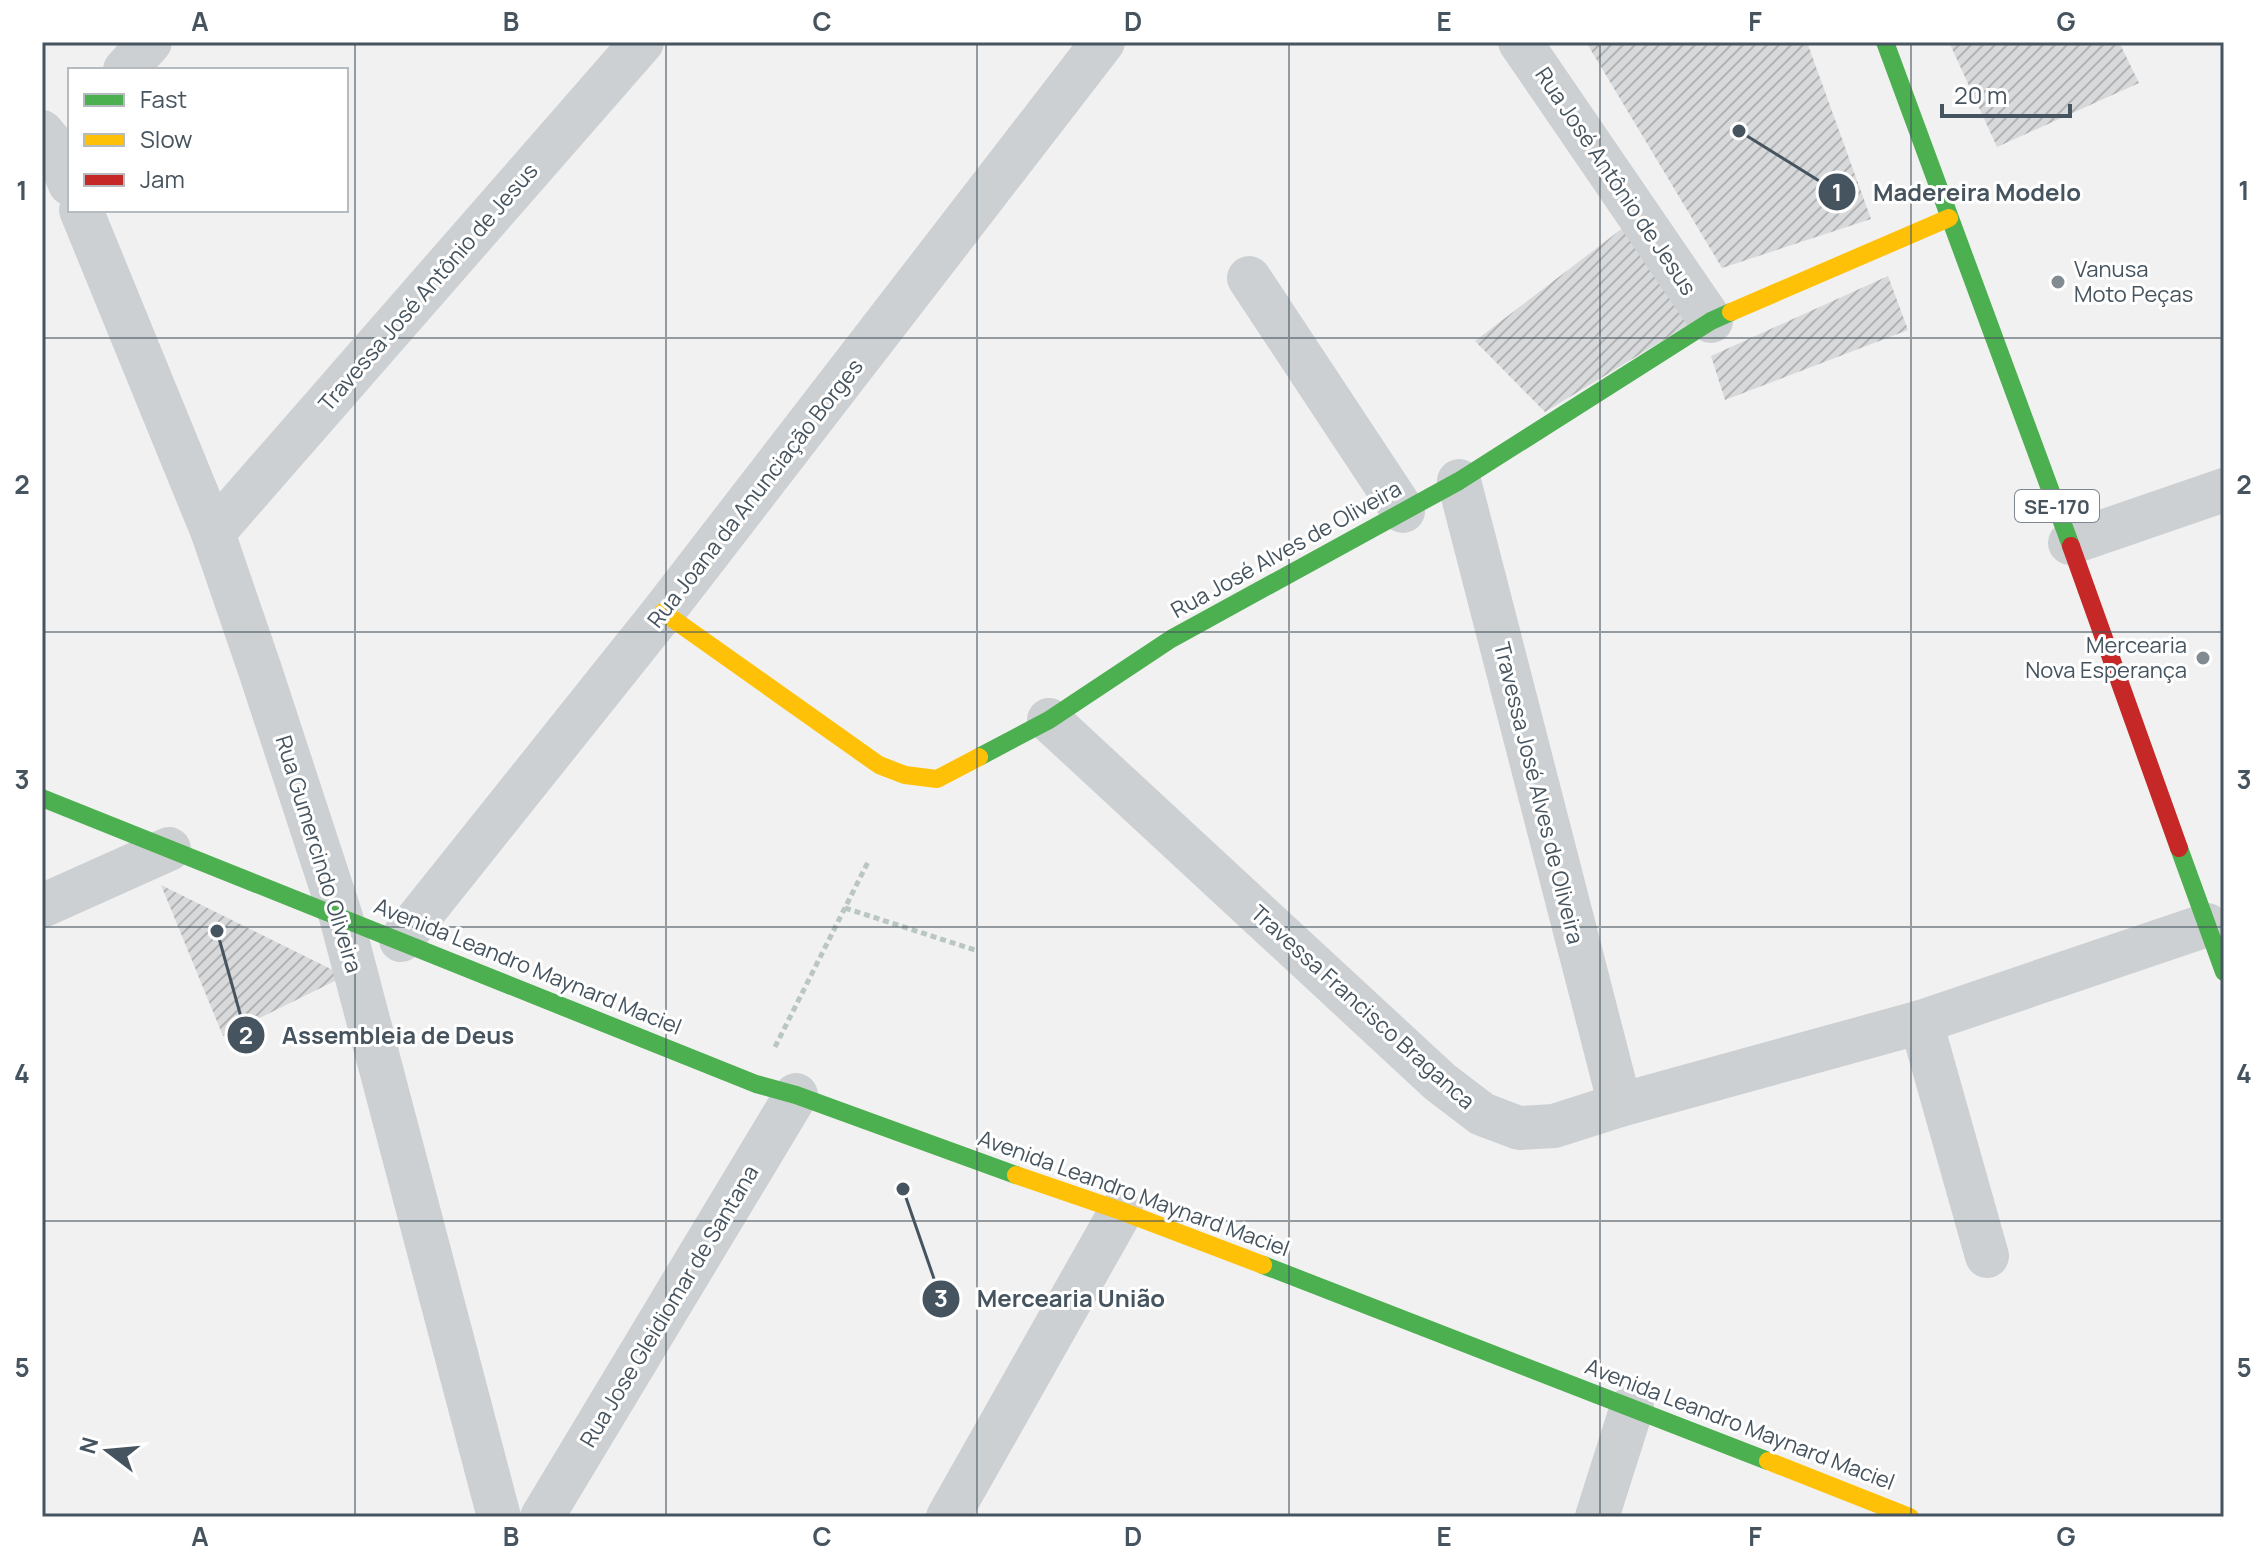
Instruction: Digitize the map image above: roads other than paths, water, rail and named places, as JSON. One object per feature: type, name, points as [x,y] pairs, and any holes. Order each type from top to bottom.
[{"type":"street","points":[[127,68],[150,42]]},
{"type":"street","name":"Travessa José Antônio de Jesus","points":[[213,533],[642,42]]},
{"type":"street","name":"Rua Joana da Anunciação Borges","points":[[401,940],[663,612],[1103,42]]},
{"type":"street","name":"Rua José Antônio de Jesus","points":[[1520,42],[1711,321]]},
{"type":"street","name":"SE-170","points":[[1885,42],[2224,972]]},
{"type":"street","name":"Rua Gumercindo Oliveira","points":[[82,212],[213,533],[341,917],[499,1517]]},
{"type":"street","name":"Rua José Alves de Oliveira","points":[[663,612],[879,765],[905,775],[937,779],[1049,720],[1171,639],[1459,481],[1711,321],[1949,218]]},
{"type":"street","points":[[1249,278],[1403,511]]},
{"type":"street","name":"Travessa José Alves de Oliveira","points":[[1459,481],[1620,1105]]},
{"type":"street","points":[[2070,543],[2224,490]]},
{"type":"street","name":"Travessa Francisco Braganca","points":[[1049,720],[1440,1082],[1482,1114],[1519,1128],[1554,1126],[1921,1022],[2207,925]]},
{"type":"street","name":"Avenida Leandro Maynard Maciel","points":[[42,798],[776,1089],[1121,1211],[1910,1517]]},
{"type":"street","points":[[42,906],[169,849]]},
{"type":"street","points":[[1921,1022],[1987,1256]]},
{"type":"street","name":"Rua Jose Gleidiomar de Santana","points":[[542,1517],[776,1089]]},
{"type":"street","points":[[948,1517],[1121,1211]]},
{"type":"street","points":[[1597,1517],[1632,1407]]},
{"type":"place","name":"Madereira Modelo","points":[[1739,131]]},
{"type":"place","name":"Vanusa Moto Peças","points":[[2058,282]]},
{"type":"place","name":"Mercearia Nova Esperança","points":[[2203,658]]},
{"type":"place","name":"Assembleia de Deus","points":[[217,931]]},
{"type":"place","name":"Mercearia União","points":[[903,1189]]}]
